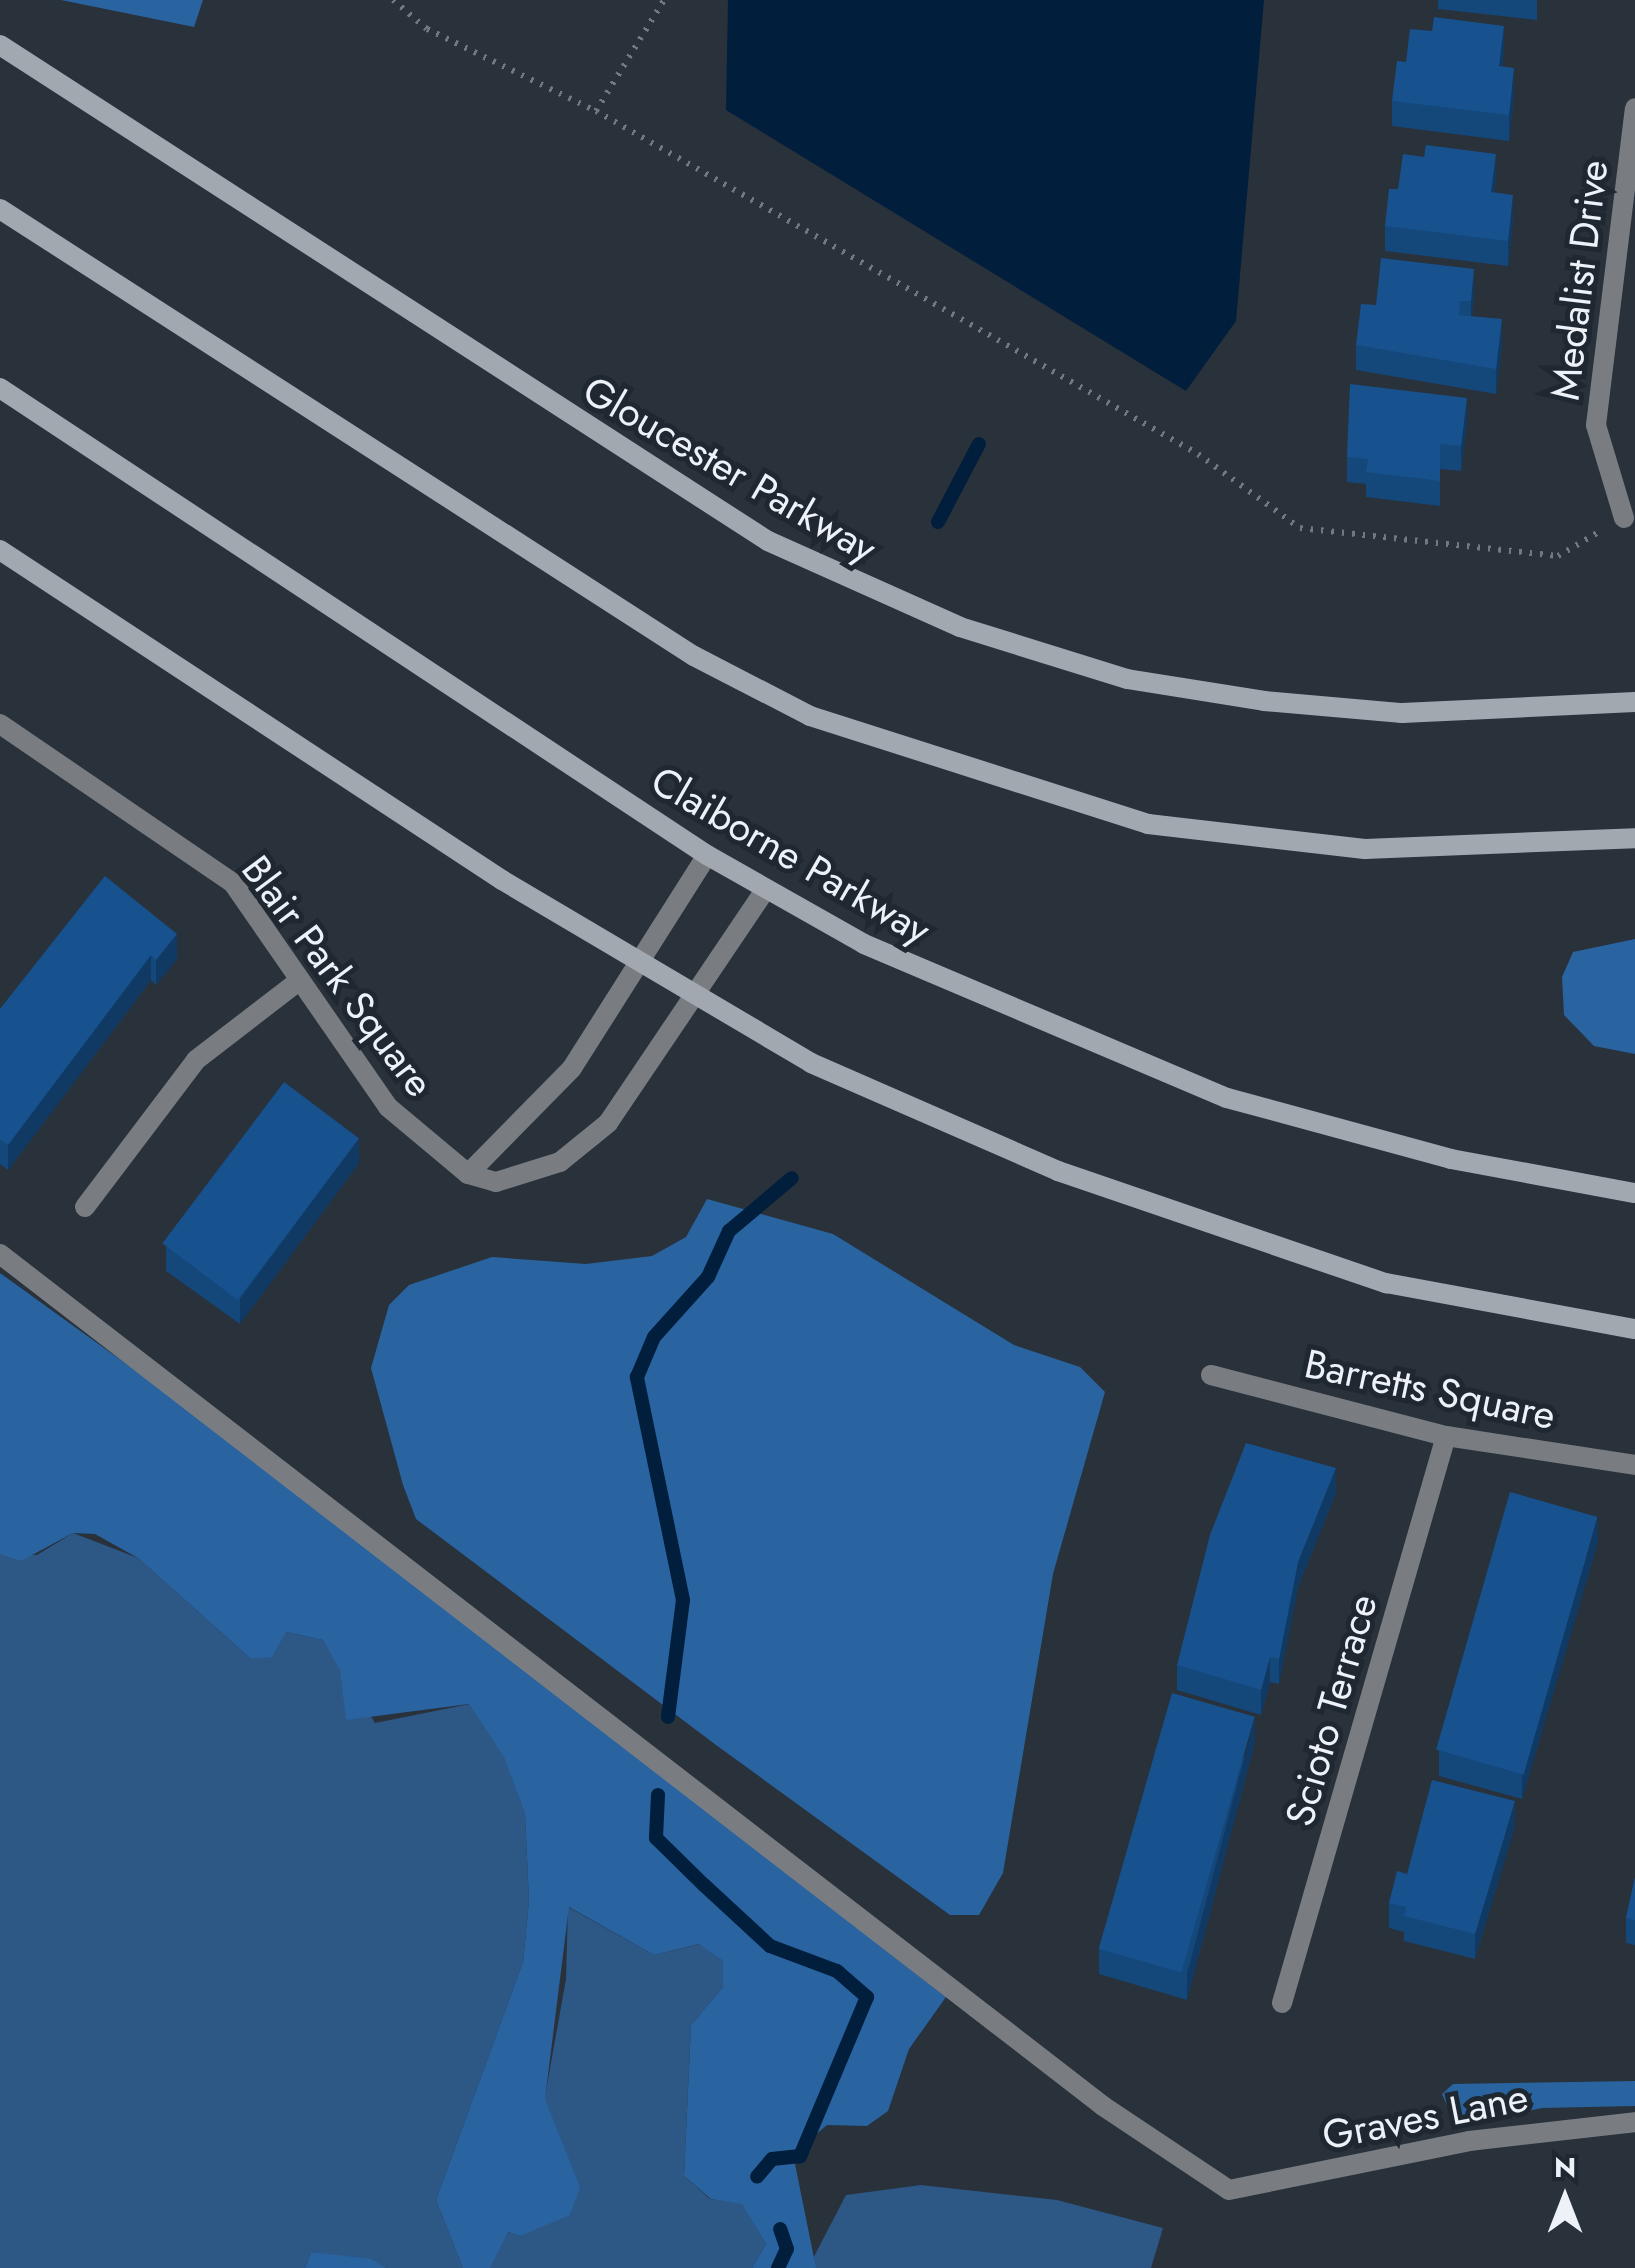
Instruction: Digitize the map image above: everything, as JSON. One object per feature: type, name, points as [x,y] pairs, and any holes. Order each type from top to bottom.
[{"type":"main road","name":"Gloucester Parkway","points":[[0,44],[768,541],[960,627],[1127,679],[1264,701],[1402,713],[1635,702]]},
{"type":"main road","points":[[0,209],[694,656],[810,716],[1148,824],[1365,849],[1635,838]]},
{"type":"main road","name":"Claiborne Parkway","points":[[0,388],[706,855],[1045,1028],[1227,1098],[1451,1159],[1635,1193]]},
{"type":"main road","points":[[0,550],[502,880],[811,1062],[1058,1171],[1386,1283],[1635,1329]]},
{"type":"street","name":"Medalist Drive","points":[[1624,518],[1596,425],[1635,108]]},
{"type":"street","name":"Blair Park Square","points":[[0,724],[233,884],[388,1107],[468,1174]]},
{"type":"street","points":[[468,1174],[538,1110],[644,961],[706,855]]},
{"type":"street","points":[[468,1174],[496,1182],[560,1162],[608,1123],[699,996],[766,888]]},
{"type":"street","points":[[85,1208],[196,1060],[300,980]]},
{"type":"street","name":"Graves Lane","points":[[0,1254],[1103,2106],[1229,2190],[1468,2140],[1635,2122]]},
{"type":"street","name":"Barretts Square","points":[[1211,1375],[1446,1436],[1635,1465]]},
{"type":"street","name":"Scioto Terrace","points":[[1282,2003],[1446,1436]]},
{"type":"path","points":[[393,0],[426,28],[596,112],[1198,454],[1300,528],[1558,556],[1624,518]]},
{"type":"path","points":[[596,112],[664,0]]},
{"type":"shaded area","points":[[61,0],[203,0],[194,27]]},
{"type":"shaded area","points":[[728,0],[1264,0],[1236,321],[1186,391],[726,110]]},
{"type":"shaded area","points":[[1635,939],[1635,1054],[1594,1046],[1564,1015],[1562,977],[1573,952]]},
{"type":"shaded area","points":[[707,1199],[833,1234],[1014,1345],[1080,1367],[1105,1392],[1053,1574],[1003,1873],[979,1915],[950,1915],[716,1745],[416,1519],[403,1485],[371,1368],[389,1305],[409,1285],[492,1257],[586,1264],[652,1256],[686,1237]]},
{"type":"shaded area","points":[[0,1273],[215,1428],[946,1997],[909,2049],[888,2111],[867,2126],[827,2125],[793,2154],[816,2268],[752,2268],[766,2244],[742,2204],[711,2199],[684,2176],[691,2025],[723,1987],[723,1961],[699,1944],[654,1955],[569,1907],[545,2099],[580,2187],[570,2215],[520,2236],[508,2232],[490,2268],[463,2268],[436,2200],[523,1962],[529,1901],[525,1814],[504,1757],[469,1704],[346,1720],[340,1670],[323,1640],[286,1632],[272,1657],[251,1659],[138,1558],[95,1534],[73,1533],[21,1561],[0,1554]]},
{"type":"shaded area","points":[[73,1533],[138,1558],[251,1659],[286,1632],[323,1640],[375,1723],[470,1704],[505,1757],[525,1814],[529,1901],[523,1962],[436,2200],[463,2268],[386,2268],[311,2252],[305,2268],[0,2268],[0,1554],[37,1555]]},
{"type":"shaded area","points":[[568,1907],[654,1955],[700,1944],[723,1961],[723,1987],[691,2025],[684,2176],[710,2199],[742,2203],[766,2244],[752,2268],[490,2268],[493,2247],[508,2232],[520,2236],[566,1979]]},
{"type":"shaded area","points":[[1635,2081],[1635,2106],[1542,2108],[1471,2123],[1452,2117],[1442,2094],[1453,2084]]},
{"type":"shaded area","points":[[921,2185],[1057,2200],[1163,2228],[1151,2268],[808,2268],[846,2195]]},
{"type":"shaded area","points":[[311,2252],[371,2259],[386,2268],[305,2268]]},
{"type":"building","points":[[1434,17],[1504,26],[1499,66],[1514,68],[1509,115],[1392,101],[1397,61],[1406,62],[1410,29],[1432,31]]},
{"type":"building","points":[[1426,145],[1496,154],[1491,192],[1513,195],[1508,241],[1385,226],[1389,189],[1398,189],[1403,154],[1424,157]]},
{"type":"building","points":[[1381,258],[1474,269],[1471,301],[1460,301],[1459,315],[1502,319],[1496,369],[1356,345],[1361,304],[1376,305]]},
{"type":"building","points":[[1350,384],[1467,398],[1461,446],[1440,444],[1440,481],[1366,472],[1368,459],[1347,457]]},
{"type":"building","points":[[105,876],[177,934],[156,960],[151,955],[8,1145],[0,1139],[0,1009]]},
{"type":"building","points":[[284,1082],[359,1139],[238,1300],[162,1243]]},
{"type":"building","points":[[1246,1443],[1336,1468],[1298,1562],[1279,1659],[1270,1657],[1261,1690],[1177,1665],[1210,1535]]},
{"type":"building","points":[[1510,1492],[1597,1517],[1524,1775],[1436,1750]]},
{"type":"building","points":[[1172,1693],[1255,1717],[1181,1972],[1099,1949]]},
{"type":"building","points":[[1432,1780],[1515,1801],[1475,1934],[1404,1916],[1406,1907],[1389,1903],[1397,1871],[1407,1874]]},
{"type":"building","points":[[1635,1877],[1635,1920],[1626,1918]]},
{"type":"waterway","points":[[938,522],[979,444]]},
{"type":"waterway","points":[[668,1717],[683,1600],[637,1377],[654,1337],[708,1277],[729,1231],[792,1178]]},
{"type":"waterway","points":[[658,1795],[656,1838],[704,1885],[770,1946],[837,1971],[867,1997],[800,2156],[772,2159],[757,2177]]},
{"type":"waterway","points":[[778,2268],[787,2249],[780,2229]]}]
